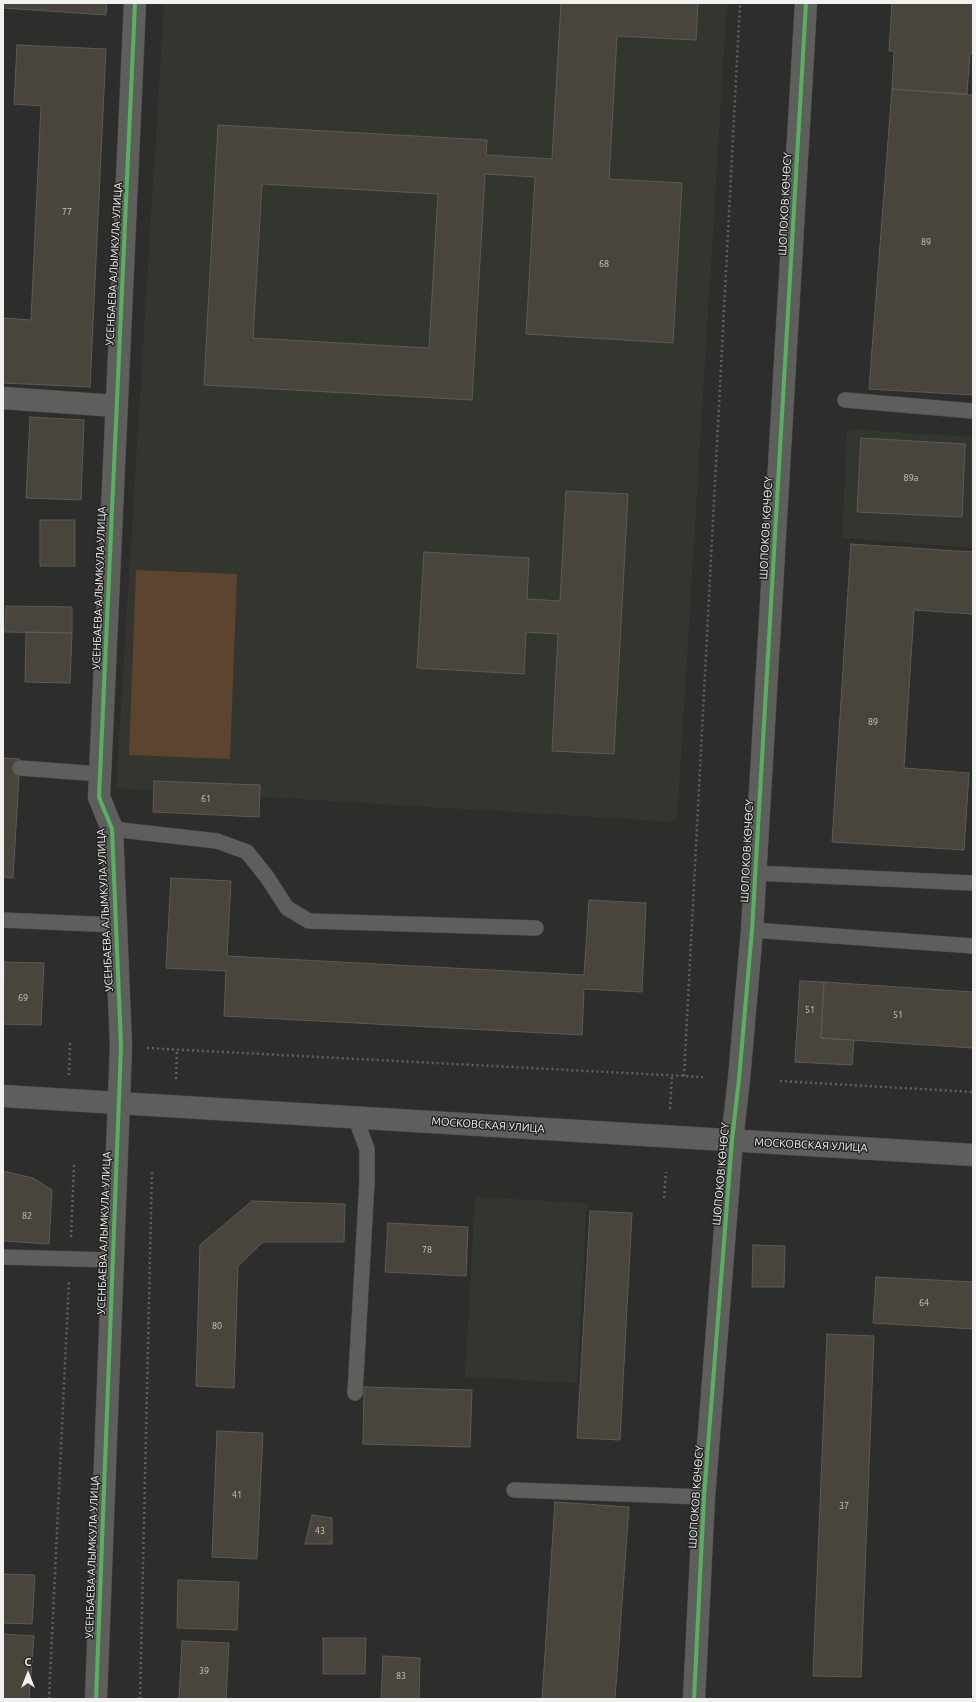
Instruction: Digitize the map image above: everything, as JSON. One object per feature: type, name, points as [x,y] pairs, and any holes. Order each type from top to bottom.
[{"type":"street","name":"УСЕНБАЕВА АЛЫМКУЛА УЛИЦА","points":[[96,1699],[121,1046],[112,829],[99,797],[135,3]]},
{"type":"street","name":"ШОПОКОВ КӨЧӨСҮ","points":[[694,1699],[704,1497],[732,1140],[752,930],[806,3]]},
{"type":"street","points":[[3,398],[116,406]]},
{"type":"street","name":"МОСКОВСКАЯ УЛИЦА","points":[[3,1096],[973,1155]]},
{"type":"lane","points":[[845,400],[973,411]]},
{"type":"lane","points":[[20,768],[100,774]]},
{"type":"lane","points":[[112,829],[217,840],[247,852],[267,877],[287,908],[309,921],[536,928]]},
{"type":"lane","points":[[755,873],[973,883]]},
{"type":"lane","points":[[3,920],[115,925]]},
{"type":"lane","points":[[752,930],[973,946]]},
{"type":"lane","points":[[355,1117],[367,1149],[367,1181],[355,1394]]},
{"type":"lane","points":[[3,1257],[112,1260]]},
{"type":"lane","points":[[514,1490],[704,1497]]},
{"type":"path","points":[[684,1076],[740,3]]},
{"type":"path","points":[[68,1079],[70,1044]]},
{"type":"path","points":[[147,1048],[703,1078]]},
{"type":"path","points":[[176,1079],[177,1049]]},
{"type":"path","points":[[670,1109],[672,1076]]},
{"type":"path","points":[[780,1081],[973,1092]]},
{"type":"path","points":[[49,1699],[74,1165]]},
{"type":"path","points":[[140,1699],[152,1169]]},
{"type":"path","points":[[664,1198],[666,1172]]},
{"type":"shaded area","points":[[164,3],[727,3],[677,822],[116,788]]},
{"type":"shaded area","points":[[847,429],[973,437],[973,548],[842,538]]},
{"type":"shaded area","points":[[136,570],[237,574],[230,759],[129,755]]},
{"type":"shaded area","points":[[475,1197],[587,1203],[577,1383],[465,1377]]},
{"type":"building","points":[[3,3],[107,3],[106,15],[3,8]]},
{"type":"building","points":[[561,3],[698,3],[696,40],[617,36],[609,179],[682,183],[673,343],[526,334],[535,177],[485,174],[472,400],[204,385],[218,125],[487,140],[486,155],[552,159]],"holes":[[[262,184],[438,194],[429,348],[253,338]]]},
{"type":"building","points":[[892,3],[973,3],[973,53],[970,53],[967,94],[892,89],[894,51],[889,51]]},
{"type":"building","points":[[17,45],[106,49],[90,387],[3,383],[3,318],[31,320],[41,106],[14,104]]},
{"type":"building","points":[[892,89],[973,95],[973,395],[869,389]]},
{"type":"building","points":[[30,417],[84,420],[81,500],[26,498]]},
{"type":"building","points":[[861,438],[965,444],[962,517],[857,512]]},
{"type":"building","points":[[566,491],[628,494],[614,754],[552,751],[558,634],[526,632],[524,674],[417,668],[424,552],[529,558],[527,599],[560,601]]},
{"type":"building","points":[[40,520],[75,520],[75,566],[40,566]]},
{"type":"building","points":[[851,544],[973,552],[973,614],[914,610],[904,768],[969,773],[964,850],[832,842]]},
{"type":"building","points":[[6,606],[72,607],[72,633],[5,632]]},
{"type":"building","points":[[26,632],[72,633],[70,683],[25,682]]},
{"type":"building","points":[[3,758],[20,759],[13,878],[3,877]]},
{"type":"building","points":[[154,781],[260,785],[259,817],[153,812]]},
{"type":"building","points":[[171,878],[231,881],[227,956],[584,975],[589,900],[646,903],[642,992],[584,989],[582,1035],[224,1016],[226,971],[166,968]]},
{"type":"building","points":[[4,962],[44,963],[41,1025],[3,1024]]},
{"type":"building","points":[[800,981],[824,982],[821,1038],[854,1040],[852,1065],[795,1062]]},
{"type":"building","points":[[824,982],[973,992],[973,1048],[821,1038]]},
{"type":"building","points":[[3,1171],[33,1178],[52,1190],[49,1244],[3,1241]]},
{"type":"building","points":[[252,1201],[345,1204],[344,1242],[263,1242],[238,1266],[234,1388],[196,1386],[200,1245]]},
{"type":"building","points":[[590,1211],[632,1213],[620,1440],[577,1438]]},
{"type":"building","points":[[388,1223],[468,1227],[466,1276],[385,1272]]},
{"type":"building","points":[[753,1245],[785,1246],[784,1287],[752,1287]]},
{"type":"building","points":[[876,1277],[973,1282],[973,1329],[873,1323]]},
{"type":"building","points":[[827,1334],[874,1336],[861,1677],[813,1676]]},
{"type":"building","points":[[364,1387],[472,1390],[470,1447],[363,1444]]},
{"type":"building","points":[[217,1431],[263,1433],[257,1559],[212,1557]]},
{"type":"building","points":[[555,1502],[629,1507],[615,1699],[542,1699]]},
{"type":"building","points":[[312,1515],[332,1518],[332,1544],[305,1544]]},
{"type":"building","points":[[3,1574],[35,1575],[32,1624],[3,1623]]},
{"type":"building","points":[[178,1580],[239,1582],[237,1630],[177,1628]]},
{"type":"building","points":[[3,1634],[34,1636],[29,1699],[3,1699]]},
{"type":"building","points":[[323,1638],[366,1638],[365,1674],[323,1674]]},
{"type":"building","points":[[182,1641],[229,1643],[226,1699],[179,1699]]},
{"type":"building","points":[[383,1656],[420,1658],[419,1699],[381,1699]]},
{"type":"cycle path","points":[[96,1699],[121,1046],[112,829],[99,797],[135,3]]},
{"type":"cycle path","points":[[694,1699],[704,1497],[732,1140],[752,930],[806,3]]}]
